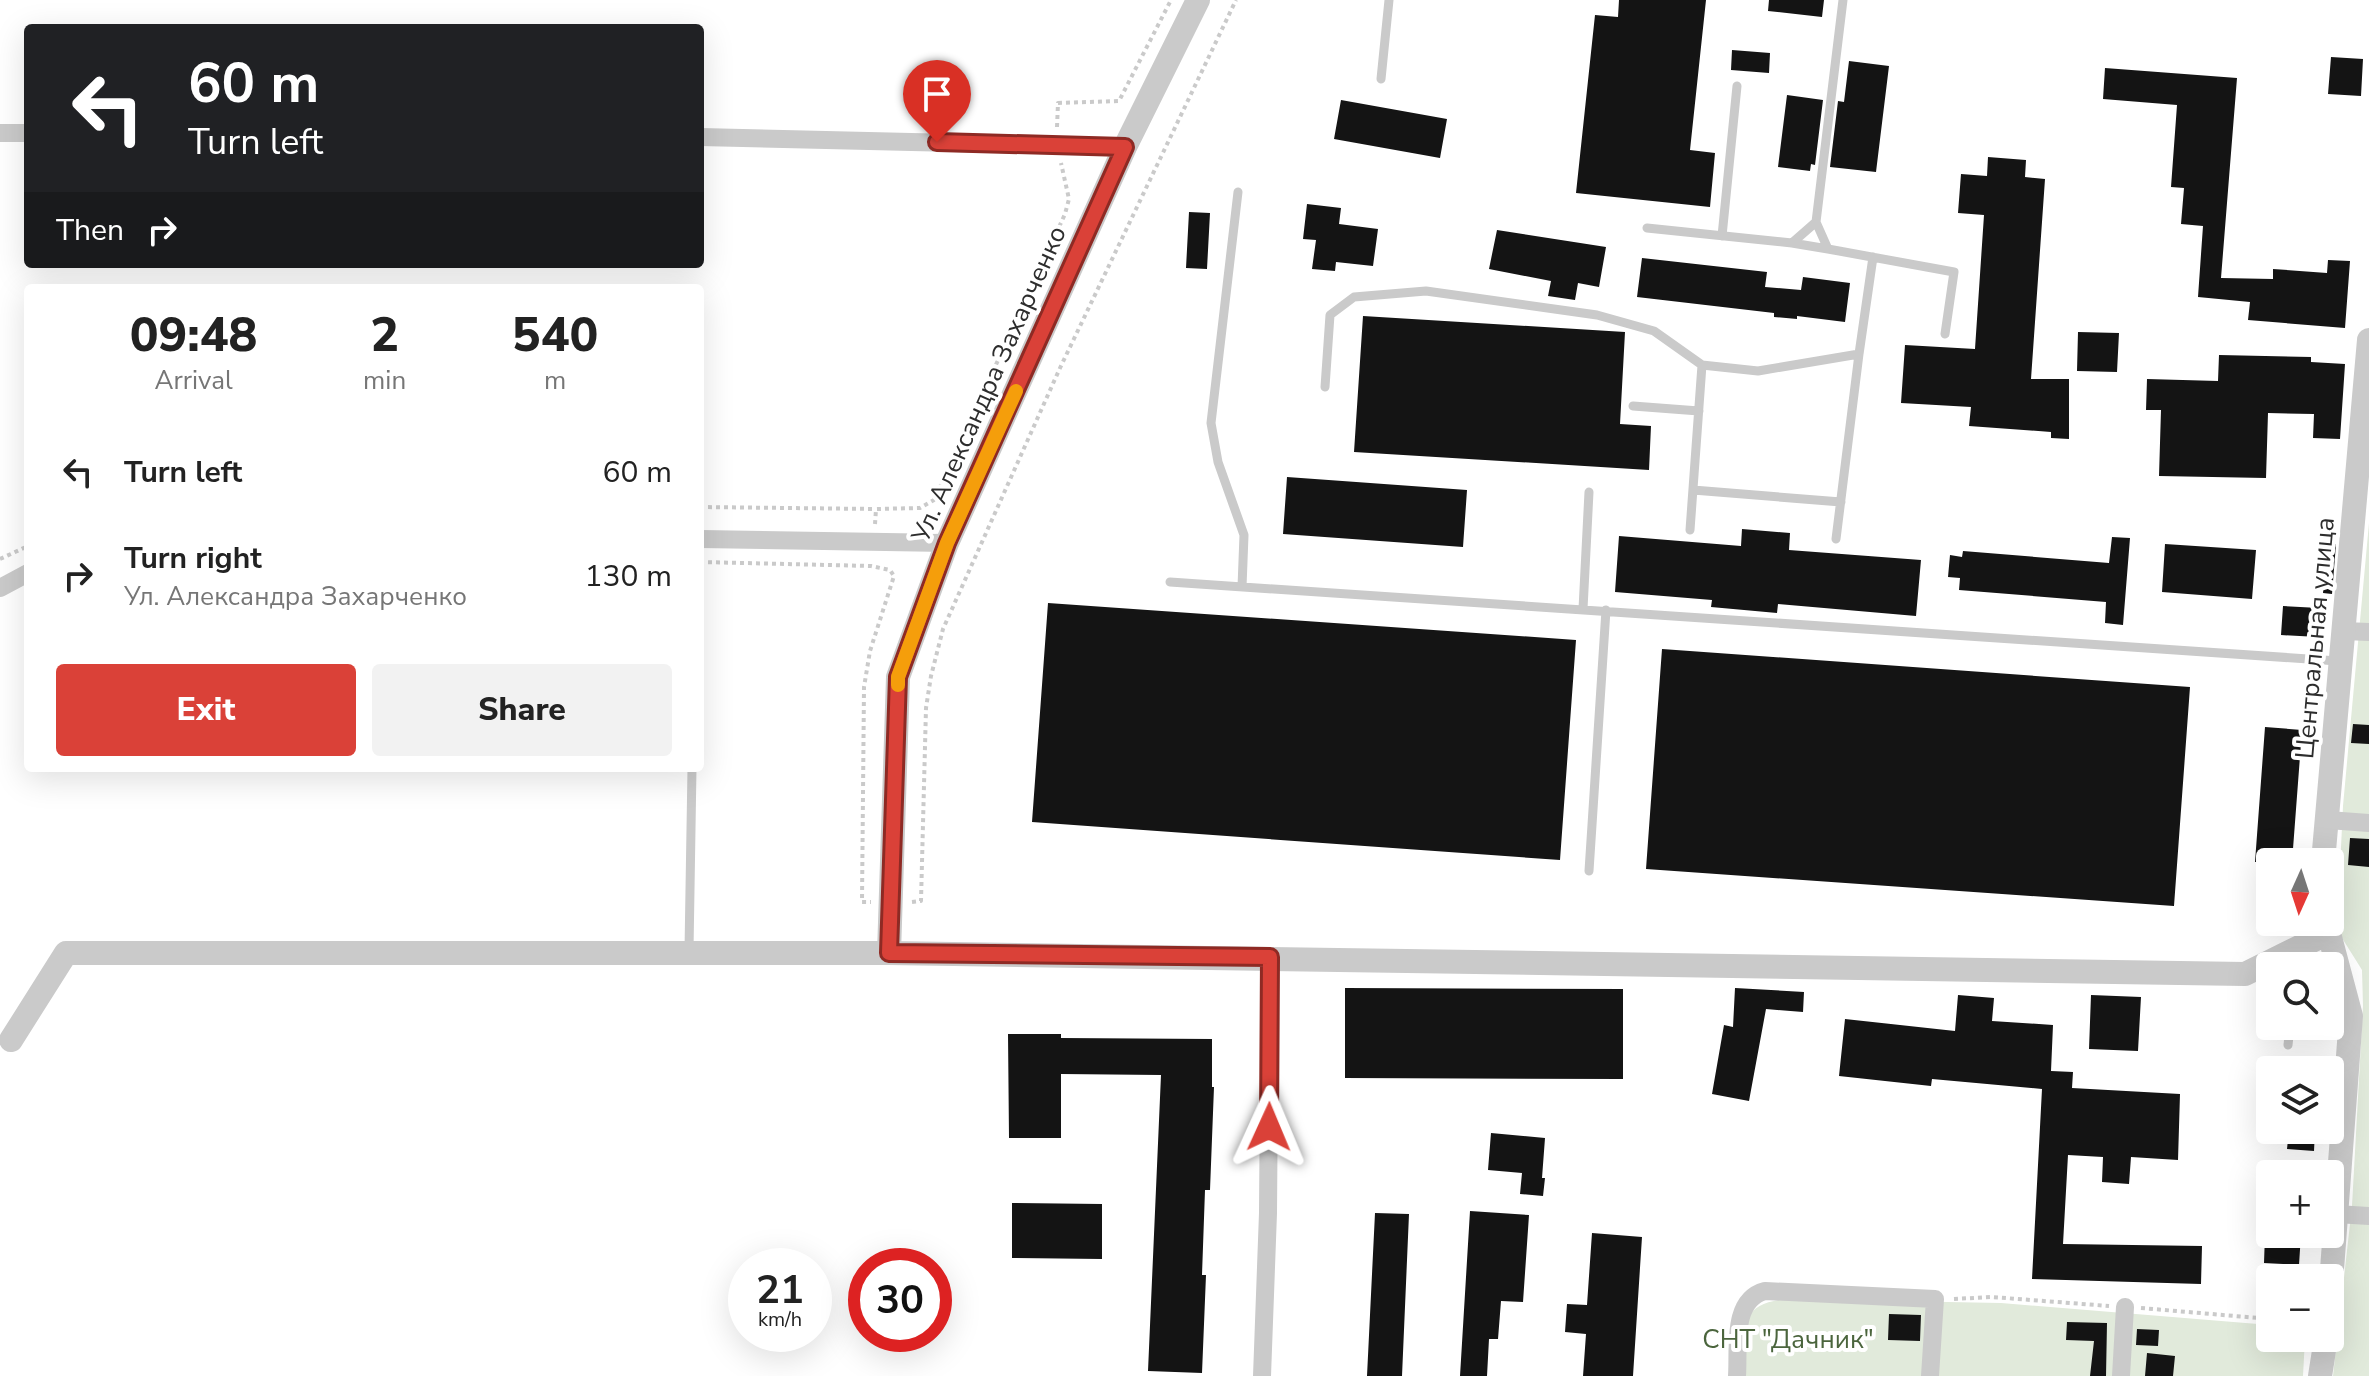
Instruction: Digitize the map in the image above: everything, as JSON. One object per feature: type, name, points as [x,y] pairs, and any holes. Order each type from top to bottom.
[{"type":"street","name":"Ул. Александра Захарченко","points":[[889,953],[898,677],[947,543],[1125,147],[1198,0]]},
{"type":"street","points":[[0,133],[24,133]]},
{"type":"street","points":[[704,137],[1125,147]]},
{"type":"street","name":"Центральная улица","points":[[2325,848],[2365,418],[2369,340]]},
{"type":"street","points":[[704,539],[947,543]]},
{"type":"street","points":[[0,588],[24,575]]},
{"type":"street","points":[[2344,631],[2369,632]]},
{"type":"street","points":[[2328,820],[2369,823]]},
{"type":"street","points":[[2300,952],[2317,936]]},
{"type":"street","points":[[2330,936],[2360,1016],[2343,1160]]},
{"type":"street","points":[[11,1040],[66,953],[889,953],[2245,974],[2256,970]]},
{"type":"street","points":[[1262,1376],[1268,1213],[1270,957]]},
{"type":"street","points":[[2344,1214],[2369,1216]]},
{"type":"street","points":[[1737,1376],[1741,1310],[1757,1293],[1765,1291],[1935,1299],[1930,1376]]},
{"type":"street","points":[[2121,1376],[2125,1307]]},
{"type":"street","points":[[2320,1376],[2324,1352]]},
{"type":"lane","points":[[1381,79],[1389,0]]},
{"type":"lane","points":[[1828,249],[1816,222],[1843,0]]},
{"type":"lane","points":[[1722,236],[1737,86]]},
{"type":"lane","points":[[1238,192],[1211,423],[1218,462],[1244,535],[1242,587]]},
{"type":"lane","points":[[1792,243],[1816,222]]},
{"type":"lane","points":[[1647,228],[1792,243],[1954,272],[1945,334]]},
{"type":"lane","points":[[1836,539],[1873,257]]},
{"type":"lane","points":[[1325,387],[1330,315],[1354,297],[1426,291],[1597,315],[1654,331],[1702,365],[1758,371],[1859,354]]},
{"type":"lane","points":[[1690,530],[1702,365]]},
{"type":"lane","points":[[1633,406],[1699,411]]},
{"type":"lane","points":[[1693,490],[1841,502]]},
{"type":"lane","points":[[1583,609],[1589,492]]},
{"type":"lane","points":[[1170,582],[2341,661]]},
{"type":"lane","points":[[1589,871],[1606,610]]},
{"type":"lane","points":[[689,953],[692,772]]},
{"type":"lane","points":[[2288,1045],[2289,1040]]},
{"type":"path","points":[[704,507],[920,508],[934,500],[1067,209],[1067,182],[1056,145],[1058,103],[1119,101],[1171,0]]},
{"type":"path","points":[[871,566],[876,509]]},
{"type":"path","points":[[0,559],[24,548]]},
{"type":"path","points":[[1935,1299],[1992,1297],[2256,1318]]},
{"type":"green space","points":[[2369,523],[2369,1376],[2333,1376],[2336,1352],[2344,1352],[2344,1278],[2352,1206],[2363,1006],[2362,970],[2341,936],[2344,936],[2343,806]]},
{"type":"green space","name":"СНТ \"Дачник\"","points":[[1787,1299],[2001,1303],[2256,1324],[2256,1352],[2304,1352],[2303,1376],[1743,1376],[1746,1323],[1758,1307]]},
{"type":"building","points":[[1619,0],[1706,0],[1690,150],[1715,153],[1710,207],[1576,193],[1595,15],[1618,17]]},
{"type":"building","points":[[1769,0],[1824,0],[1822,17],[1768,11]]},
{"type":"building","points":[[1732,50],[1770,53],[1769,73],[1731,70]]},
{"type":"building","points":[[2331,57],[2363,59],[2361,96],[2328,94]]},
{"type":"building","points":[[1849,61],[1889,66],[1876,172],[1830,167],[1838,101],[1844,102]]},
{"type":"building","points":[[2105,68],[2237,78],[2221,278],[2273,279],[2273,269],[2327,273],[2328,260],[2350,261],[2345,328],[2248,320],[2250,302],[2198,297],[2203,226],[2181,224],[2184,188],[2171,187],[2177,105],[2103,99]]},
{"type":"building","points":[[1787,95],[1823,100],[1815,165],[1811,164],[1810,171],[1778,167]]},
{"type":"building","points":[[1341,100],[1447,119],[1440,158],[1334,139]]},
{"type":"building","points":[[1988,157],[2026,160],[2025,177],[2045,179],[2031,379],[2069,379],[2069,439],[2051,438],[2051,432],[1969,426],[1971,407],[1901,403],[1905,345],[1975,349],[1984,215],[1958,213],[1961,174],[1987,176]]},
{"type":"building","points":[[1307,204],[1341,208],[1339,224],[1378,229],[1373,266],[1336,262],[1335,271],[1312,269],[1316,240],[1303,239]]},
{"type":"building","points":[[1189,212],[1210,213],[1207,269],[1186,268]]},
{"type":"building","points":[[1497,230],[1606,247],[1599,287],[1578,283],[1575,300],[1548,296],[1551,281],[1489,269]]},
{"type":"building","points":[[1642,258],[1767,272],[1765,287],[1801,290],[1803,277],[1850,283],[1845,322],[1797,316],[1797,319],[1774,317],[1774,313],[1637,297]]},
{"type":"building","points":[[1363,316],[1625,332],[1620,424],[1651,426],[1649,470],[1354,452]]},
{"type":"building","points":[[2078,332],[2119,333],[2117,372],[2077,371]]},
{"type":"building","points":[[2219,355],[2311,357],[2311,362],[2345,364],[2340,439],[2313,438],[2314,414],[2268,413],[2266,478],[2159,476],[2161,410],[2146,410],[2147,379],[2218,381]]},
{"type":"building","points":[[1287,477],[1467,490],[1463,547],[1283,534]]},
{"type":"building","points":[[1742,529],[1790,533],[1789,550],[1921,560],[1916,616],[1778,604],[1777,613],[1711,607],[1712,600],[1615,592],[1619,536],[1741,546]]},
{"type":"building","points":[[2112,537],[2130,538],[2123,625],[2105,623],[2106,602],[1959,590],[1960,578],[1948,577],[1950,555],[1962,557],[1963,551],[2109,563]]},
{"type":"building","points":[[2165,544],[2256,550],[2252,599],[2162,592]]},
{"type":"building","points":[[2327,544],[2336,544],[2332,594],[2323,593]]},
{"type":"building","points":[[1048,603],[1576,640],[1560,860],[1032,822]]},
{"type":"building","points":[[2283,606],[2319,608],[2318,637],[2281,635]]},
{"type":"building","points":[[1662,649],[2190,687],[2174,906],[1646,869]]},
{"type":"building","points":[[2353,724],[2369,725],[2369,744],[2351,743]]},
{"type":"building","points":[[2265,727],[2302,730],[2293,848],[2256,848]]},
{"type":"building","points":[[2350,838],[2369,839],[2369,867],[2348,865]]},
{"type":"building","points":[[1345,988],[1623,989],[1623,1079],[1345,1078]]},
{"type":"building","points":[[1735,988],[1804,992],[1803,1012],[1766,1009],[1749,1101],[1712,1094],[1724,1025],[1733,1027]]},
{"type":"building","points":[[1958,995],[1994,998],[1992,1021],[2053,1025],[2051,1071],[2073,1072],[2072,1088],[2180,1094],[2178,1160],[2131,1157],[2129,1184],[2102,1182],[2103,1157],[2068,1155],[2063,1244],[2202,1246],[2201,1284],[2032,1279],[2042,1089],[1932,1079],[1931,1086],[1839,1076],[1845,1019],[1955,1031]]},
{"type":"building","points":[[2091,995],[2141,997],[2138,1051],[2089,1049]]},
{"type":"building","points":[[1008,1034],[1061,1034],[1061,1038],[1212,1039],[1214,1087],[1210,1190],[1205,1190],[1202,1373],[1148,1371],[1161,1075],[1061,1074],[1061,1138],[1009,1138]]},
{"type":"building","points":[[1491,1133],[1545,1138],[1543,1196],[1520,1194],[1522,1173],[1488,1170]]},
{"type":"building","points":[[2288,1144],[2314,1144],[2314,1151],[2287,1149]]},
{"type":"building","points":[[1012,1203],[1102,1204],[1102,1259],[1012,1258]]},
{"type":"building","points":[[1470,1211],[1529,1215],[1523,1302],[1501,1301],[1498,1339],[1489,1339],[1487,1376],[1460,1376]]},
{"type":"building","points":[[1375,1213],[1409,1214],[1402,1376],[1367,1376]]},
{"type":"building","points":[[1592,1233],[1642,1237],[1633,1376],[1583,1376],[1586,1334],[1565,1332],[1567,1304],[1587,1305]]},
{"type":"building","points":[[2265,1248],[2300,1248],[2299,1264],[2264,1263]]},
{"type":"building","points":[[1889,1314],[1921,1315],[1920,1341],[1888,1340]]},
{"type":"building","points":[[2067,1322],[2107,1323],[2106,1376],[2090,1376],[2094,1341],[2066,1340]]},
{"type":"building","points":[[2137,1329],[2159,1330],[2158,1346],[2136,1345]]},
{"type":"building","points":[[2147,1353],[2175,1356],[2173,1376],[2145,1376]]},
{"type":"slow traffic","points":[[898,685],[898,677],[947,543],[1016,391]]},
{"type":"route","points":[[937,142],[1125,147],[947,543],[898,677],[889,953],[1270,957],[1269,1127]]}]
